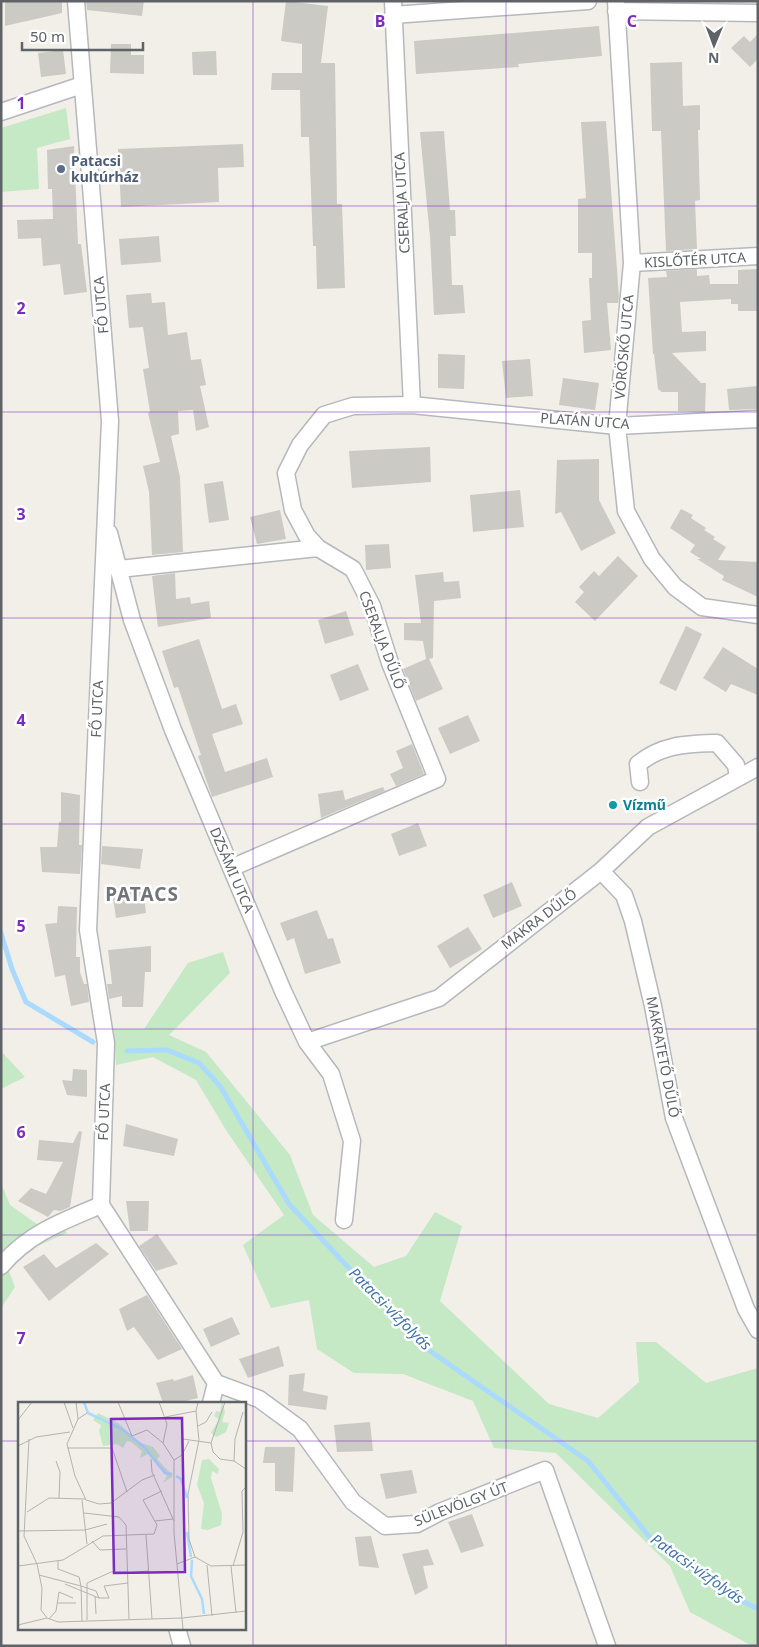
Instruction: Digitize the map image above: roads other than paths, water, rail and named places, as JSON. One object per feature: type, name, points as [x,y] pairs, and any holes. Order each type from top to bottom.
[{"type":"street","name":"FŐ UTCA","points":[[76,1],[110,421],[88,930],[106,1043],[101,1205]]},
{"type":"street","points":[[393,8],[588,1]]},
{"type":"street","points":[[616,6],[758,13]]},
{"type":"street","name":"VÖRÖSKŐ UTCA","points":[[616,6],[632,263],[617,426],[626,511],[652,559],[675,587],[702,607],[758,615]]},
{"type":"street","name":"CSERALJA UTCA","points":[[393,8],[412,404]]},
{"type":"street","points":[[1,112],[82,85]]},
{"type":"street","name":"KISLŐTÉR UTCA","points":[[632,263],[758,256]]},
{"type":"street","name":"PLATÁN UTCA","points":[[412,404],[617,426],[758,419]]},
{"type":"street","name":"CSERALJA DŰLŐ","points":[[231,868],[437,779],[390,662],[372,606],[353,569],[318,548],[307,536],[293,510],[286,473],[300,445],[324,415],[353,406],[412,404]]},
{"type":"street","name":"DZSÁMI UTCA","points":[[105,516],[132,620],[172,730],[307,1042],[331,1074],[352,1141],[344,1220]]},
{"type":"street","points":[[119,569],[318,548]]},
{"type":"street","points":[[640,782],[638,764],[652,752],[717,743],[736,765],[738,778]]},
{"type":"street","name":"MAKRA DŰLŐ","points":[[307,1042],[439,998],[601,870],[648,828],[758,767]]},
{"type":"street","name":"MAKRATETŐ DŰLŐ","points":[[601,870],[624,895],[634,921],[653,1006],[674,1118],[746,1309],[758,1330]]},
{"type":"street","points":[[1,1266],[16,1248],[47,1228],[101,1205],[216,1383],[211,1402]]},
{"type":"street","name":"SÜLEVÖLGY ÚT","points":[[216,1383],[259,1399],[300,1429],[353,1502],[385,1526],[416,1524],[440,1512],[545,1470],[608,1646]]},
{"type":"street","points":[[178,1630],[182,1646]]},
{"type":"waterway","name":"Patacsi-vízfolyás","points":[[1,933],[12,969],[26,1002],[93,1042]]},
{"type":"waterway","name":"Patacsi-vízfolyás","points":[[127,1051],[167,1050],[199,1063],[220,1086],[289,1204],[420,1344],[588,1461],[652,1540],[734,1597],[758,1609]]},
{"type":"place","name":"Patacsi kultúrház","points":[[61,169]]},
{"type":"place","name":"Vízmű","points":[[613,805]]},
{"type":"district","name":"PATACS","points":[[142,894]]}]
